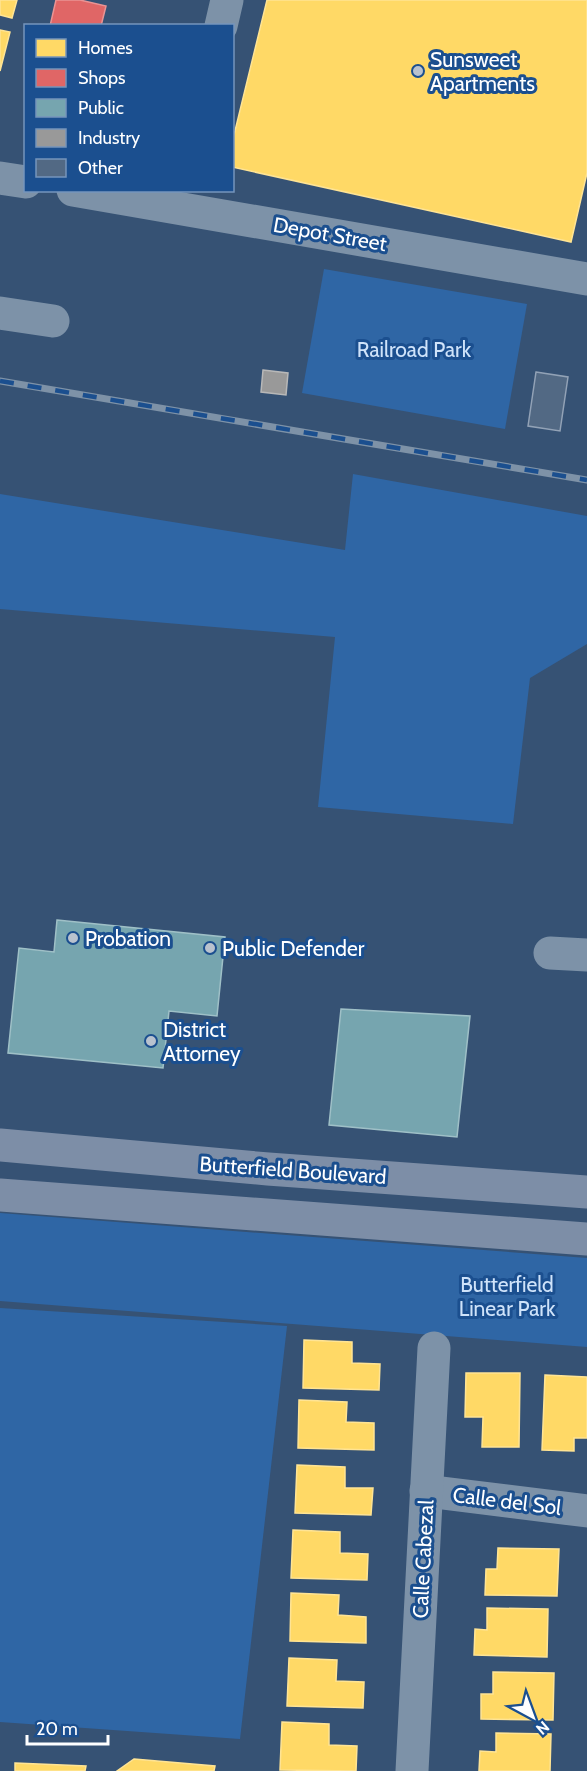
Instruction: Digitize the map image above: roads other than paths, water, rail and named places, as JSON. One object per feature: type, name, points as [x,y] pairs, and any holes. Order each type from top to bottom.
[{"type":"main road","name":"Butterfield Boulevard","points":[[0,1145],[268,1169],[587,1192]]},
{"type":"main road","points":[[0,1195],[587,1239]]},
{"type":"street","points":[[221,24],[227,0]]},
{"type":"street","points":[[0,178],[24,182]]},
{"type":"street","name":"Depot Street","points":[[96,192],[178,199],[587,279]]},
{"type":"street","points":[[0,313],[54,321]]},
{"type":"street","points":[[549,953],[587,956]]},
{"type":"street","name":"Calle Cabezal","points":[[412,1771],[434,1348]]},
{"type":"street","name":"Calle del Sol","points":[[426,1491],[587,1511]]},
{"type":"railway","points":[[0,381],[587,480]]},
{"type":"place","name":"Sunsweet Apartments","points":[[418,71]]},
{"type":"place","name":"Probation","points":[[73,938]]},
{"type":"place","name":"Public Defender","points":[[210,948]]},
{"type":"place","name":"District Attorney","points":[[151,1041]]},
{"type":"park label","name":"Railroad Park","points":[[414,349]]},
{"type":"park label","name":"Butterfield Linear Park","points":[[507,1296]]}]
